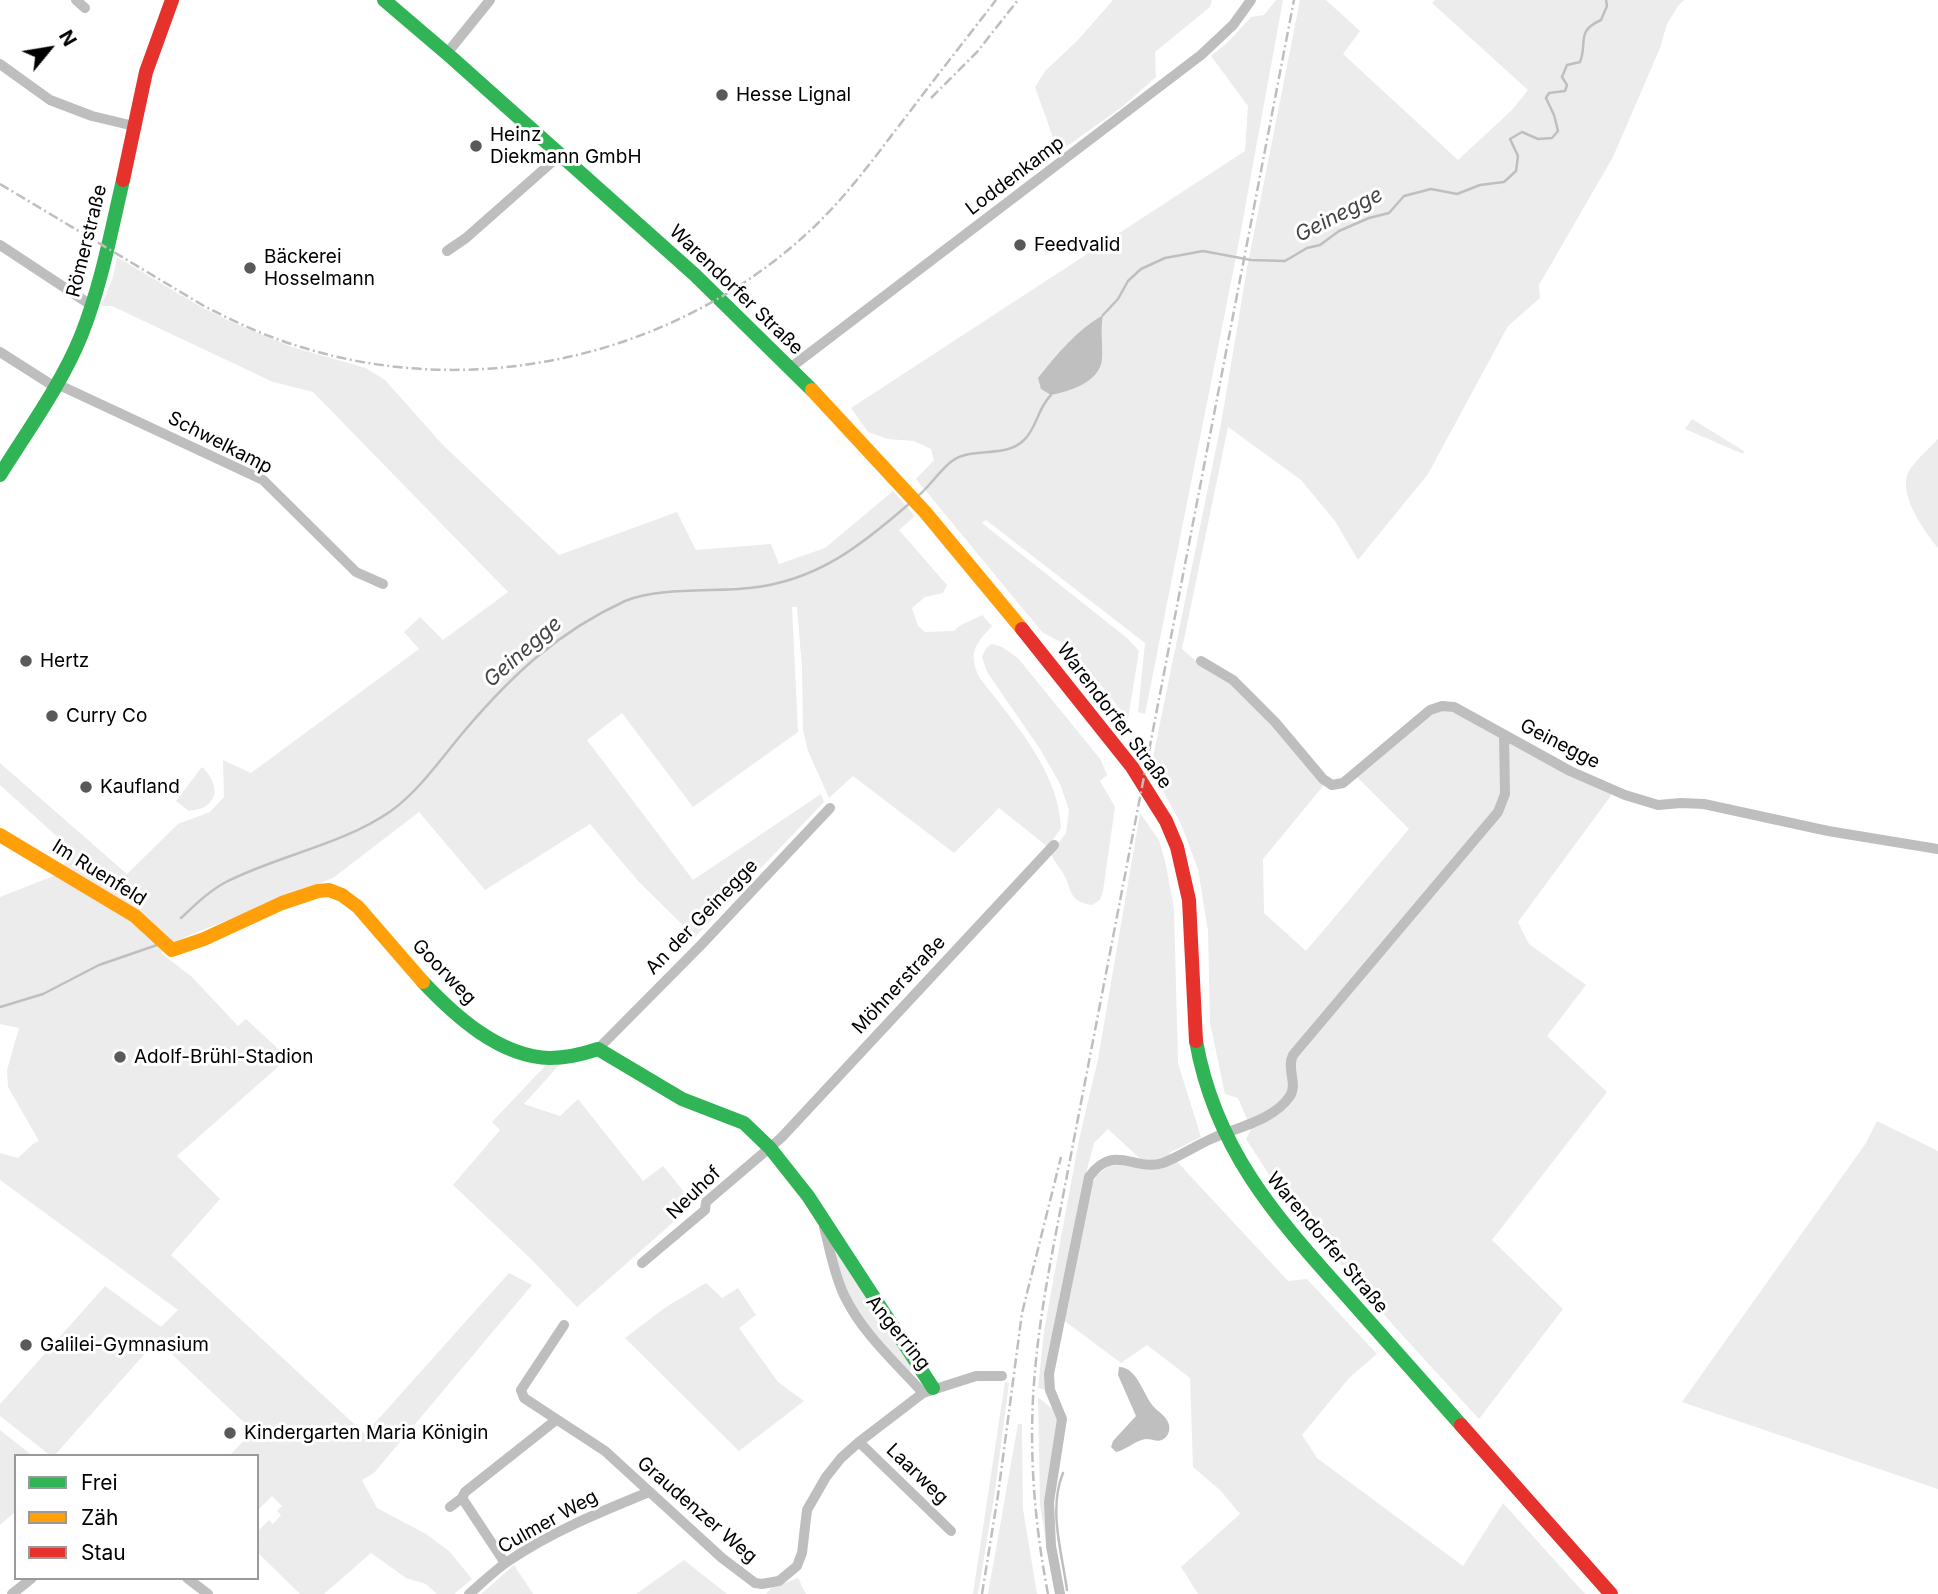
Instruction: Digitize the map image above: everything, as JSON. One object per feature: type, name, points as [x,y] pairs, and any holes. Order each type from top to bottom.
[{"type":"street","points":[[76,0],[85,8]]},
{"type":"street","name":"Römerstraße","points":[[0,475],[56,386],[76,348],[108,248],[152,52],[172,0]]},
{"type":"street","name":"Warendorfer Straße","points":[[384,0],[448,52],[720,298],[790,368],[935,522],[1140,776],[1168,824],[1180,854],[1191,906],[1194,1009],[1201,1067],[1224,1134],[1251,1183],[1286,1228],[1611,1594]]},
{"type":"street","points":[[448,52],[490,0]]},
{"type":"street","name":"Loddenkamp","points":[[790,368],[1201,55],[1233,25],[1251,0]]},
{"type":"street","points":[[0,64],[51,100],[92,116],[134,126]]},
{"type":"street","points":[[447,251],[466,238],[559,155]]},
{"type":"street","points":[[0,245],[91,305]]},
{"type":"street","name":"Schwelkamp","points":[[0,352],[56,386],[263,480],[356,572],[383,584]]},
{"type":"street","name":"Geinegge","points":[[1201,661],[1233,680],[1275,722],[1323,779],[1332,785],[1343,783],[1430,710],[1442,706],[1454,707],[1570,771],[1625,795],[1658,805],[1704,804],[1828,831],[1938,849]]},
{"type":"street","points":[[1060,1594],[1051,1546],[1049,1502],[1062,1429],[1060,1412],[1050,1390],[1051,1363],[1089,1177],[1109,1160],[1161,1164],[1264,1118],[1290,1095],[1293,1087],[1290,1061],[1293,1055],[1498,812],[1505,794],[1504,736]]},
{"type":"street","points":[[1505,755],[1521,742]]},
{"type":"street","name":"An der Geinegge","points":[[598,1049],[830,808]]},
{"type":"street","name":"Im Ruenfeld","points":[[0,835],[120,905],[172,950]]},
{"type":"street","name":"Möhnerstraße","points":[[770,1148],[1054,845]]},
{"type":"street","name":"Goorweg","points":[[172,950],[202,940],[276,904],[322,890],[334,891],[358,907],[444,1003],[465,1022],[498,1043],[537,1057],[576,1055],[598,1049]]},
{"type":"street","points":[[598,1049],[681,1099],[744,1123],[770,1148]]},
{"type":"street","name":"Angerring","points":[[770,1148],[821,1217],[928,1391]]},
{"type":"street","name":"Neuhof","points":[[642,1263],[705,1210],[706,1202],[770,1148]]},
{"type":"street","name":"Angerring","points":[[821,1217],[844,1295],[859,1320],[878,1346],[928,1391]]},
{"type":"street","name":"Graudenzer Weg","points":[[564,1325],[521,1390],[524,1398],[605,1451],[722,1558],[755,1583],[779,1581],[797,1566],[803,1553],[807,1510],[826,1477],[841,1458],[859,1442],[928,1391]]},
{"type":"street","points":[[928,1391],[976,1376],[1002,1376]]},
{"type":"street","points":[[450,1507],[556,1419]]},
{"type":"street","name":"Laarweg","points":[[859,1442],[951,1531]]},
{"type":"street","name":"Culmer Weg","points":[[470,1594],[505,1563],[586,1518],[649,1492]]},
{"type":"street","points":[[462,1498],[505,1563]]},
{"type":"street","points":[[190,1580],[208,1594]]},
{"type":"shaded area","points":[[1113,0],[1212,0],[1210,7],[1155,52],[1156,77],[1122,107],[1063,149],[1056,146],[1035,87],[1046,70],[1077,41]]},
{"type":"shaded area","points":[[1276,0],[1283,0],[1237,252],[1145,714],[1138,712],[1145,643],[986,520],[982,523],[1127,638],[1139,651],[1128,719],[1071,648],[1042,632],[916,479],[934,460],[931,449],[914,441],[888,439],[868,432],[851,408],[1245,151],[1248,106],[1211,56],[1251,17],[1264,15]]},
{"type":"shaded area","points":[[1300,0],[1326,0],[1360,31],[1343,54],[1458,160],[1512,110],[1528,90],[1432,3],[1435,0],[1684,0],[1667,24],[1660,48],[1613,157],[1539,285],[1540,298],[1508,326],[1428,474],[1358,560],[1335,521],[1301,480],[1228,427],[1182,649],[1197,662],[1232,683],[1273,725],[1324,785],[1263,859],[1264,913],[1306,951],[1409,829],[1356,776],[1433,712],[1449,709],[1613,793],[1518,922],[1529,944],[1586,985],[1547,1036],[1607,1092],[1492,1240],[1563,1309],[1479,1419],[1393,1325],[1287,1202],[1246,1139],[1251,1129],[1238,1098],[1225,1094],[1210,1023],[1208,931],[1198,869],[1181,824],[1157,780],[1149,777],[1221,424],[1247,268]]},
{"type":"shaded area","points":[[117,257],[203,308],[234,323],[292,347],[366,368],[385,380],[443,445],[559,555],[677,512],[696,550],[771,544],[779,564],[825,548],[893,491],[915,516],[899,530],[947,585],[943,593],[925,597],[912,608],[918,626],[925,632],[954,631],[982,615],[992,626],[975,649],[974,661],[979,677],[1032,747],[1052,786],[1058,807],[1061,828],[1048,847],[999,808],[954,853],[853,776],[829,798],[808,751],[803,730],[797,607],[792,607],[798,732],[693,807],[622,713],[587,740],[693,880],[821,794],[824,802],[695,937],[639,882],[590,824],[485,890],[419,812],[333,878],[185,937],[161,953],[192,977],[238,1026],[246,1019],[288,1058],[177,1156],[220,1199],[171,1255],[365,1434],[509,1273],[532,1285],[374,1473],[362,1480],[377,1508],[426,1534],[449,1551],[472,1579],[454,1594],[437,1594],[426,1584],[406,1578],[371,1553],[324,1594],[300,1594],[259,1554],[259,1530],[269,1520],[273,1524],[281,1515],[277,1511],[282,1506],[272,1496],[259,1509],[259,1454],[231,1454],[253,1431],[157,1340],[56,1454],[48,1454],[0,1416],[0,1404],[105,1286],[161,1327],[178,1310],[0,1180],[0,1153],[18,1158],[39,1141],[8,1087],[7,1070],[19,1028],[0,1024],[0,897],[56,875],[73,851],[0,785],[0,763],[127,874],[178,824],[210,812],[224,797],[223,760],[251,773],[419,649],[404,632],[420,617],[443,640],[508,592],[313,392],[273,382],[112,306],[101,306],[113,277]]},
{"type":"shaded area","points":[[1103,315],[1102,359],[1096,374],[1083,384],[1059,393],[1051,395],[1041,389],[1038,378],[1053,360],[1076,335]]},
{"type":"shaded area","points":[[1692,419],[1744,451],[1743,454],[1685,429]]},
{"type":"shaded area","points":[[1938,439],[1938,548],[1914,513],[1906,482],[1914,464]]},
{"type":"shaded area","points":[[992,644],[1018,658],[1101,760],[1107,775],[1100,781],[1115,807],[1103,891],[1100,900],[1092,905],[1074,898],[1051,853],[1066,833],[1069,810],[1060,784],[1040,749],[987,672],[982,657],[986,648]]},
{"type":"shaded area","points":[[202,767],[214,786],[214,797],[204,807],[189,811],[176,801]]},
{"type":"shaded area","points":[[1140,813],[1159,840],[1166,865],[1174,909],[1178,1063],[1201,1137],[1169,1153],[1288,1281],[1307,1279],[1377,1354],[1350,1377],[1302,1435],[1317,1458],[1463,1566],[1503,1503],[1585,1594],[1198,1594],[1181,1567],[1240,1514],[1221,1491],[1193,1467],[1190,1378],[1147,1345],[1121,1363],[1062,1319],[1090,1188],[1097,1175],[1111,1164],[1148,1166],[1108,1129],[1094,1143],[1080,1196],[1045,1390],[1038,1388],[1044,1331],[1079,1140],[1098,1059]]},
{"type":"shaded area","points":[[560,1050],[560,1064],[524,1104],[560,1116],[578,1099],[643,1181],[663,1166],[694,1204],[577,1307],[453,1185],[500,1130],[492,1122]]},
{"type":"shaded area","points":[[1877,1121],[1938,1151],[1938,1489],[1682,1402],[1866,1143]]},
{"type":"shaded area","points":[[834,1243],[913,1369],[908,1372],[861,1318],[842,1282],[832,1247]]},
{"type":"shaded area","points":[[706,1283],[722,1298],[738,1288],[756,1315],[739,1328],[778,1382],[804,1401],[739,1451],[625,1338],[666,1307]]},
{"type":"shaded area","points":[[1119,1367],[1135,1376],[1153,1406],[1166,1419],[1169,1430],[1161,1440],[1142,1440],[1116,1452],[1111,1447],[1113,1441],[1136,1416],[1118,1375]]},
{"type":"shaded area","points":[[1005,1382],[1009,1383],[995,1491],[978,1594],[973,1594]]},
{"type":"shaded area","points":[[1038,1397],[1055,1411],[1059,1424],[1045,1500],[1047,1545],[1040,1506]]},
{"type":"shaded area","points":[[1018,1424],[1022,1424],[1023,1509],[1037,1594],[988,1594]]},
{"type":"shaded area","points":[[0,1430],[30,1454],[14,1454],[14,1513],[0,1525]]},
{"type":"shaded area","points":[[684,1560],[727,1594],[636,1594]]},
{"type":"shaded area","points":[[514,1565],[533,1594],[481,1594]]},
{"type":"shaded area","points":[[798,1578],[806,1594],[766,1594],[771,1588]]},
{"type":"waterway","name":"Geinegge","points":[[1103,315],[1118,299],[1128,281],[1141,269],[1165,258],[1203,251],[1251,260],[1285,261],[1307,248],[1320,245],[1339,231],[1389,213],[1404,196],[1431,189],[1457,194],[1480,185],[1504,182],[1516,171],[1518,156],[1510,139],[1522,132],[1538,139],[1552,138],[1558,131],[1546,98],[1549,93],[1565,91],[1567,85],[1562,77],[1567,65],[1580,62],[1585,33],[1601,20],[1607,6],[1606,0]]},
{"type":"waterway","name":"Geinegge","points":[[918,496],[952,461],[969,454],[1008,449],[1024,440],[1051,395]]},
{"type":"waterway","name":"Geinegge","points":[[181,918],[226,882],[352,833],[391,811],[422,783],[501,690],[538,656],[578,626],[638,597],[686,591],[750,588],[797,578],[856,547],[910,503]]},
{"type":"waterway","name":"Geinegge","points":[[0,1007],[43,994],[99,965],[157,945]]},
{"type":"waterway","points":[[1063,1473],[1056,1516],[1067,1590]]},
{"type":"railway","points":[[0,184],[204,306],[251,329],[301,347],[369,363],[438,370],[508,367],[576,355],[642,335],[705,306],[764,269],[817,224],[841,199],[996,0]]},
{"type":"railway","points":[[931,98],[977,52],[1018,0]]},
{"type":"railway","points":[[1048,1594],[1039,1539],[1032,1455],[1033,1399],[1043,1305],[1294,0]]},
{"type":"railway","points":[[982,1594],[1022,1313],[1061,1157]]},
{"type":"traffic: fast","points":[[384,0],[695,275],[812,390]]},
{"type":"traffic: fast","points":[[0,475],[54,390],[81,336],[100,278],[123,180]]},
{"type":"traffic: fast","points":[[423,982],[464,1021],[496,1042],[514,1050],[550,1058],[598,1049],[682,1099],[744,1123],[770,1148],[808,1196],[933,1388]]},
{"type":"traffic: fast","points":[[1196,1041],[1217,1115],[1251,1178],[1271,1207],[1461,1425]]},
{"type":"traffic: slow","points":[[812,390],[925,512],[1022,629]]},
{"type":"traffic: slow","points":[[0,835],[135,916],[172,950],[204,939],[282,903],[329,890],[342,895],[358,907],[423,982]]},
{"type":"traffic: jam","points":[[123,180],[146,72],[172,0]]},
{"type":"traffic: jam","points":[[1022,629],[1132,767],[1166,821],[1177,847],[1189,900],[1196,1041]]},
{"type":"traffic: jam","points":[[1461,1425],[1611,1594]]},
{"type":"place","name":"Hesse Lignal","points":[[722,95]]},
{"type":"place","name":"Heinz Diekmann GmbH","points":[[476,146]]},
{"type":"place","name":"Feedvalid","points":[[1020,245]]},
{"type":"place","name":"Bäckerei Hosselmann","points":[[250,268]]},
{"type":"place","name":"Hertz","points":[[26,661]]},
{"type":"place","name":"Curry Co","points":[[52,716]]},
{"type":"place","name":"Kaufland","points":[[86,787]]},
{"type":"place","name":"Adolf-Brühl-Stadion","points":[[120,1057]]},
{"type":"place","name":"Galilei-Gymnasium","points":[[26,1345]]},
{"type":"place","name":"Kindergarten Maria Königin","points":[[230,1433]]}]
